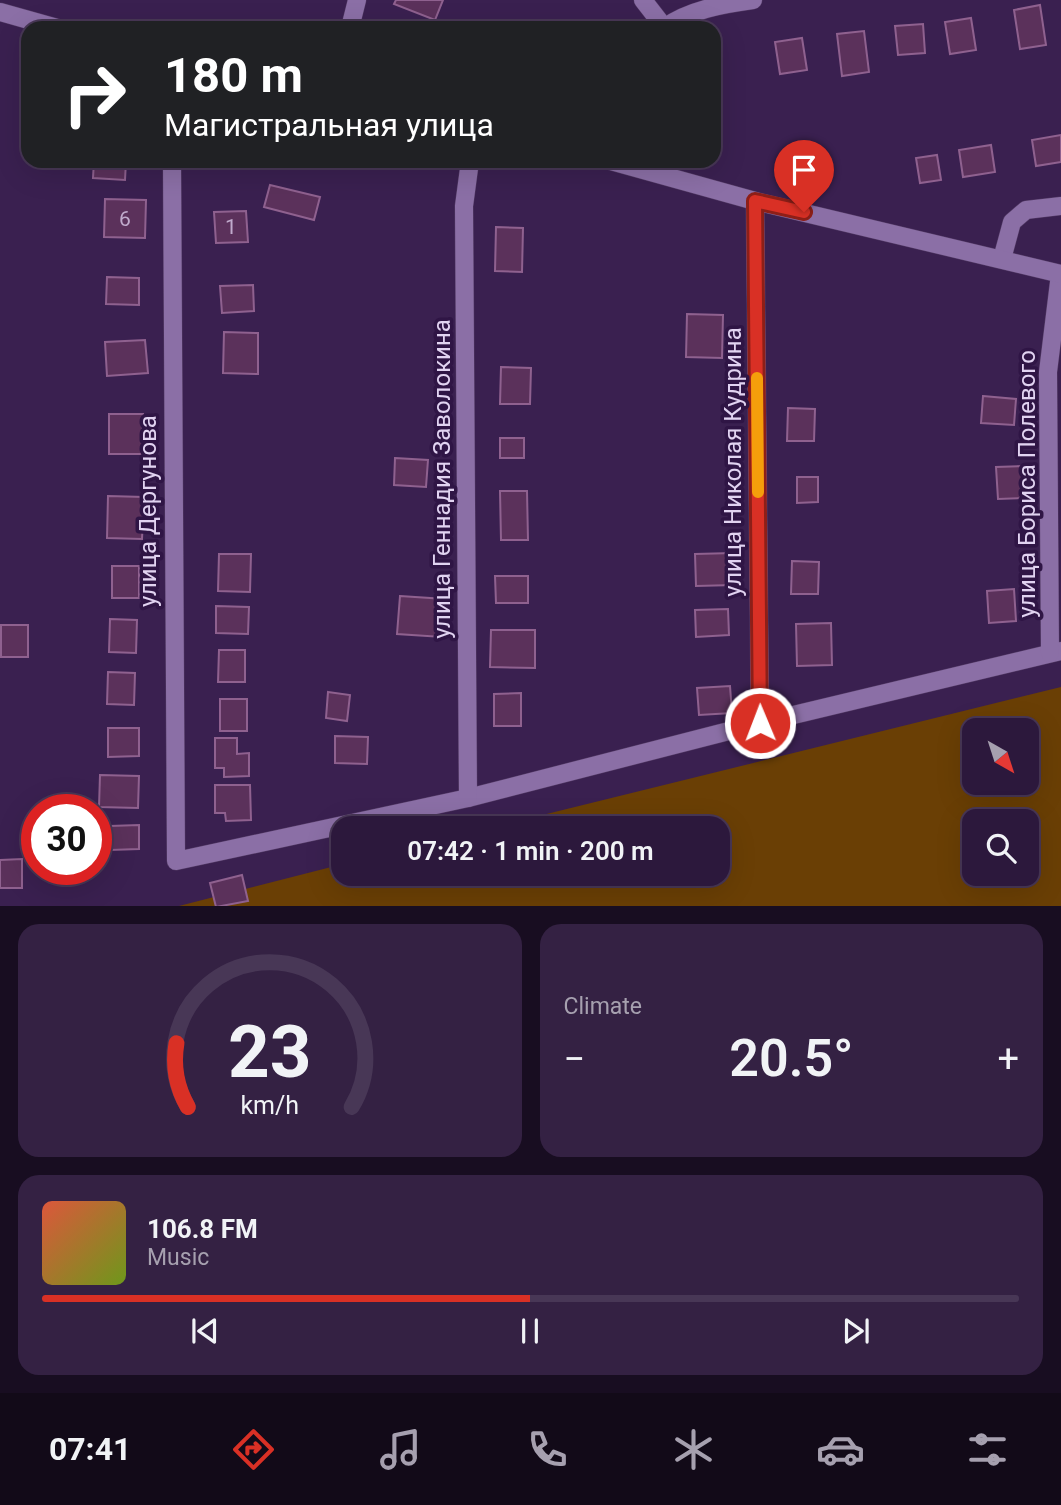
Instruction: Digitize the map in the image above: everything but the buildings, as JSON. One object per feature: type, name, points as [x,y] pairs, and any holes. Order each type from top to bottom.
[{"type":"street","points":[[352,21],[357,0]]},
{"type":"street","points":[[643,0],[659,21]]},
{"type":"street","points":[[677,21],[724,4],[753,0]]},
{"type":"street","points":[[0,12],[32,21]]},
{"type":"street","name":"улица Дергунова","points":[[172,168],[176,861],[468,798]]},
{"type":"street","name":"улица Геннадия Заволокина","points":[[468,798],[464,206],[469,168]]},
{"type":"street","points":[[640,168],[755,201],[1061,274]]},
{"type":"street","name":"улица Николая Кудрина","points":[[755,201],[760,723]]},
{"type":"street","points":[[1002,259],[1012,222],[1026,210],[1061,206]]},
{"type":"street","name":"улица Бориса Полевого","points":[[1056,652],[1048,372],[1061,274]]},
{"type":"street","points":[[468,798],[760,723],[1056,652]]},
{"type":"shaded area","points":[[1061,687],[1061,906],[179,906],[331,867],[331,886],[730,886],[730,816],[539,816]]},
{"type":"slow traffic","points":[[757,378],[758,492]]},
{"type":"route","points":[[760,723],[755,201],[804,212]]}]
